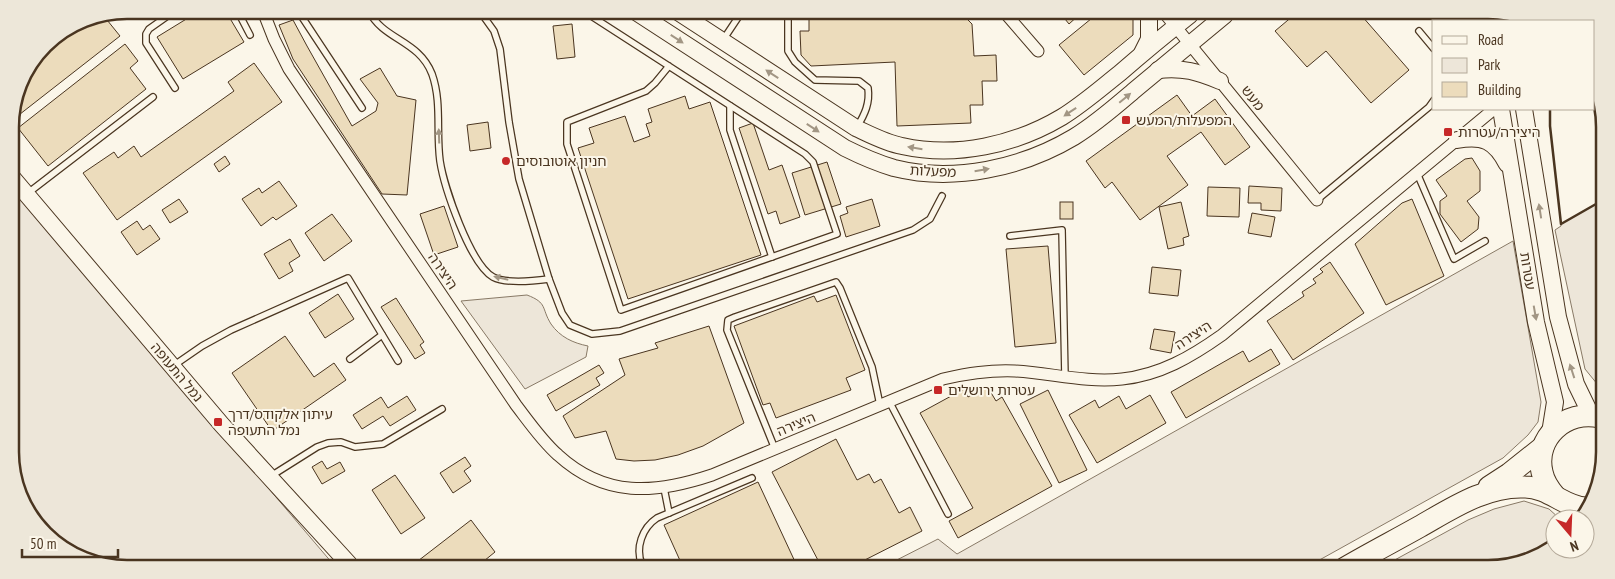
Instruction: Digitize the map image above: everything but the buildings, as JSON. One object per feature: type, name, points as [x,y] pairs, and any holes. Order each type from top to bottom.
[{"type":"highway","points":[[1455,507],[1509,474],[1547,440],[1559,425],[1569,419],[1580,416],[1596,416]]},
{"type":"highway","points":[[1547,440],[1540,460],[1542,473],[1547,485],[1573,506]]},
{"type":"highway","points":[[1359,560],[1476,496],[1493,491],[1515,486],[1540,489],[1573,506]]},
{"type":"street","name":"היצירה","points":[[267,19],[289,70],[516,405],[539,436],[557,455],[598,482],[620,488],[643,490],[687,484],[943,379],[973,372],[1017,371],[1100,380],[1122,379],[1162,370],[1183,360],[1222,334],[1493,110]]},
{"type":"street","name":"מפעלות","points":[[647,19],[845,148],[870,160],[895,168],[922,173],[943,174],[981,170],[1017,162],[1074,137],[1220,19]]},
{"type":"street","name":"מפעלות","points":[[689,19],[856,128],[878,139],[901,146],[943,151],[969,149],[994,144],[1038,130],[1062,117],[1097,92],[1142,54],[1171,20]]},
{"type":"street","points":[[1010,19],[1038,51]]},
{"type":"street","points":[[1142,54],[1149,39],[1149,19]]},
{"type":"street","name":"מעש","points":[[1171,20],[1317,200]]},
{"type":"street","points":[[1158,70],[1172,68],[1187,69],[1220,81]]},
{"type":"street","name":"עטרות","points":[[1501,110],[1536,322],[1555,402],[1547,440]]},
{"type":"street","name":"עטרות","points":[[1524,110],[1558,317],[1576,384],[1596,416]]},
{"type":"street","points":[[1457,140],[1472,137],[1494,145],[1512,174]]},
{"type":"street","name":"נמל התעופה","points":[[19,186],[222,425],[345,560]]},
{"type":"lane","points":[[162,19],[149,28],[146,34],[146,43],[174,88]]},
{"type":"lane","points":[[242,19],[250,35]]},
{"type":"lane","points":[[303,19],[362,108]]},
{"type":"lane","points":[[373,19],[376,24],[420,53],[430,70],[436,88],[440,160],[444,182],[467,241],[478,263],[492,277],[503,280],[536,281],[549,279]]},
{"type":"lane","points":[[486,19],[494,30],[500,48],[509,122],[519,179],[549,279],[562,313],[570,325],[592,334],[620,330],[913,230],[930,219],[942,196]]},
{"type":"lane","points":[[596,19],[669,66],[730,106],[805,154],[813,162],[836,234],[621,310],[567,144],[567,122],[646,91],[669,66]]},
{"type":"lane","points":[[722,41],[736,19]]},
{"type":"lane","points":[[788,19],[788,51],[795,62],[814,80],[859,81],[868,88],[870,99],[865,114],[856,128]]},
{"type":"lane","points":[[1419,31],[1432,47]]},
{"type":"lane","points":[[26,194],[153,97]]},
{"type":"lane","points":[[1317,200],[1432,103]]},
{"type":"lane","points":[[730,106],[730,130],[772,257]]},
{"type":"lane","points":[[1416,173],[1454,259],[1485,241]]},
{"type":"lane","points":[[1010,236],[1062,230],[1065,377]]},
{"type":"lane","points":[[173,366],[202,346],[231,330],[348,278],[398,361]]},
{"type":"lane","points":[[775,449],[727,330],[728,320],[836,282],[872,368],[884,403],[948,514]]},
{"type":"lane","points":[[350,359],[382,335]]},
{"type":"lane","points":[[270,477],[317,447],[328,443],[341,442],[355,447],[383,444],[442,410]]},
{"type":"lane","points":[[640,560],[638,555],[641,540],[648,524],[669,513],[752,478]]},
{"type":"lane","points":[[664,488],[669,513]]},
{"type":"green space","points":[[19,195],[330,560],[113,559],[92,555],[79,549],[67,542],[46,523],[37,512],[24,487],[19,459]]},
{"type":"green space","points":[[1596,204],[1596,383],[1585,369],[1555,230],[1561,224]]},
{"type":"green space","points":[[1513,241],[1541,402],[1538,422],[1528,435],[1503,458],[1319,560],[897,560],[938,539],[957,554]]},
{"type":"green space","points":[[527,295],[541,303],[551,324],[558,332],[572,341],[588,346],[586,357],[525,389],[461,301]]},
{"type":"green space","points":[[1524,501],[1549,509],[1545,509],[1545,544],[1523,555],[1495,560],[1395,560],[1468,520],[1494,509]]},
{"type":"wall","points":[[1550,110],[1550,126],[1561,224],[1596,204]]},
{"type":"place","name":"המפעלות/המעש","points":[[1126,120]]},
{"type":"place","name":"היצירה/עטרות","points":[[1448,132]]},
{"type":"place","name":"חניון אוטובוסים","points":[[506,161]]},
{"type":"place","name":"עטרות ירושלים","points":[[938,390]]},
{"type":"place","name":"עיתון אלקודס/דרך נמל התעופה","points":[[218,422]]}]
